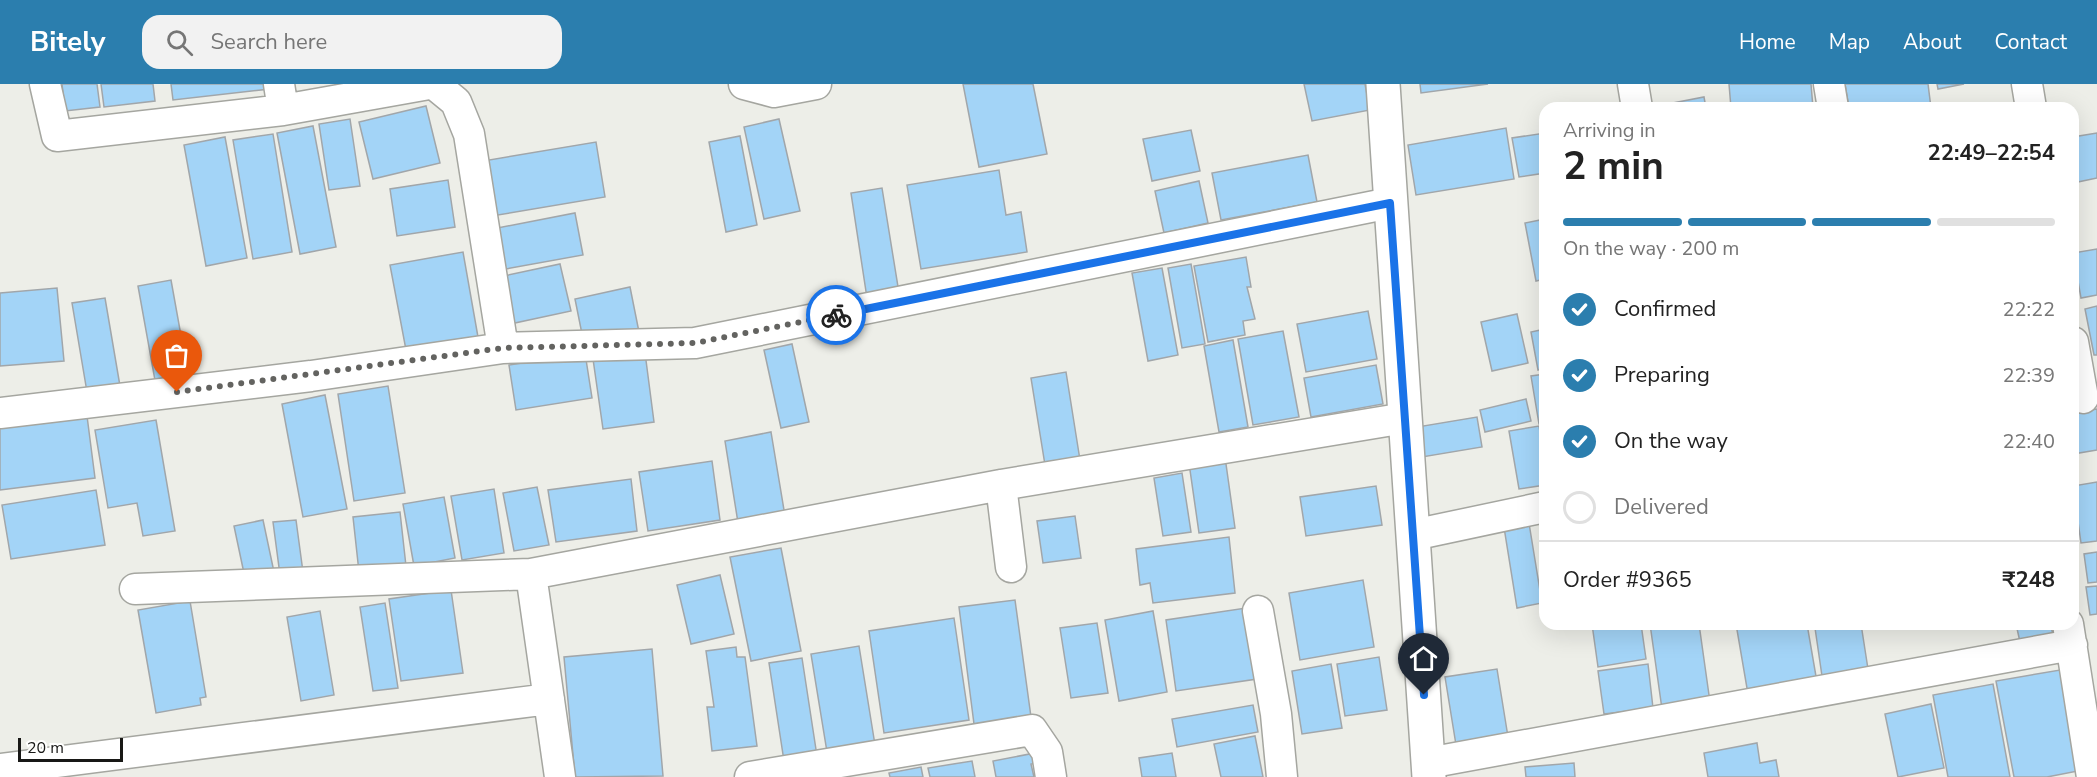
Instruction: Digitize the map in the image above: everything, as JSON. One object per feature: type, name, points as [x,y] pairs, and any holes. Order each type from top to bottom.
[{"type":"main road","points":[[1383,84],[1429,770]]},
{"type":"street","points":[[45,84],[57,136],[281,97],[429,84]]},
{"type":"street","points":[[434,84],[456,102],[469,134],[503,348]]},
{"type":"street","points":[[744,84],[774,92],[816,84]]},
{"type":"street","points":[[1633,84],[1636,102]]},
{"type":"street","points":[[1829,84],[1832,102]]},
{"type":"street","points":[[2026,84],[2030,102]]},
{"type":"street","points":[[0,413],[310,376],[503,348],[695,343],[1390,203]]},
{"type":"street","points":[[2079,373],[2084,398]]},
{"type":"street","points":[[135,589],[531,574],[1001,485],[1405,418]]},
{"type":"street","points":[[1001,485],[1011,567]]},
{"type":"street","points":[[1413,535],[1539,508]]},
{"type":"street","points":[[531,574],[560,777]]},
{"type":"street","points":[[1258,611],[1276,714],[1282,777]]},
{"type":"street","points":[[1429,770],[2070,635],[2092,777]]},
{"type":"street","points":[[2,767],[549,699]]},
{"type":"street","points":[[750,777],[1032,730],[1047,752],[1051,777]]},
{"type":"building","points":[[62,84],[97,84],[100,107],[65,111]]},
{"type":"building","points":[[101,84],[153,84],[155,101],[104,107]]},
{"type":"building","points":[[171,84],[269,84],[270,89],[173,100]]},
{"type":"building","points":[[963,84],[1033,84],[1047,154],[979,167]]},
{"type":"building","points":[[1304,84],[1365,84],[1370,110],[1312,121]]},
{"type":"building","points":[[1420,84],[1488,84],[1421,93]]},
{"type":"building","points":[[1729,84],[1811,84],[1812,102],[1730,102]]},
{"type":"building","points":[[1845,84],[1928,84],[1930,102],[1848,102]]},
{"type":"building","points":[[1937,84],[1964,84],[1938,89]]},
{"type":"building","points":[[1704,97],[1705,102],[1678,102]]},
{"type":"building","points":[[426,106],[440,163],[373,179],[359,122]]},
{"type":"building","points":[[350,119],[360,186],[329,190],[319,124]]},
{"type":"building","points":[[779,119],[800,211],[764,219],[744,127]]},
{"type":"building","points":[[313,126],[336,247],[300,254],[277,133]]},
{"type":"building","points":[[1506,128],[1514,179],[1416,195],[1408,145]]},
{"type":"building","points":[[1191,130],[1200,171],[1152,181],[1143,139]]},
{"type":"building","points":[[2097,133],[2097,178],[2079,182],[2079,136]]},
{"type":"building","points":[[273,134],[292,252],[253,259],[233,140]]},
{"type":"building","points":[[1539,134],[1539,174],[1519,177],[1512,138]]},
{"type":"building","points":[[740,136],[757,225],[726,232],[709,142]]},
{"type":"building","points":[[225,137],[247,258],[206,266],[184,145]]},
{"type":"building","points":[[596,142],[605,197],[492,216],[483,161]]},
{"type":"building","points":[[1308,155],[1317,202],[1221,220],[1212,173]]},
{"type":"building","points":[[999,170],[1006,215],[1021,212],[1027,252],[921,269],[907,185]]},
{"type":"building","points":[[448,180],[455,227],[397,236],[390,189]]},
{"type":"building","points":[[1199,181],[1208,223],[1164,233],[1155,191]]},
{"type":"building","points":[[882,188],[899,293],[867,298],[851,193]]},
{"type":"building","points":[[575,213],[583,255],[500,270],[492,229]]},
{"type":"building","points":[[1539,220],[1539,280],[1536,281],[1525,223]]},
{"type":"building","points":[[2097,249],[2097,295],[2081,298],[2079,252]]},
{"type":"building","points":[[463,252],[478,337],[406,350],[390,265]]},
{"type":"building","points":[[1246,257],[1251,287],[1247,287],[1255,319],[1243,321],[1245,335],[1208,342],[1194,266]]},
{"type":"building","points":[[560,264],[571,311],[510,324],[499,277]]},
{"type":"building","points":[[1191,264],[1205,344],[1182,348],[1168,268]]},
{"type":"building","points":[[1162,268],[1178,355],[1148,361],[1132,273]]},
{"type":"building","points":[[171,280],[189,380],[156,386],[138,286]]},
{"type":"building","points":[[630,287],[639,332],[584,344],[575,299]]},
{"type":"building","points":[[57,288],[64,361],[0,366],[0,293]]},
{"type":"building","points":[[105,298],[120,386],[87,392],[72,303]]},
{"type":"building","points":[[2097,306],[2097,355],[2094,355],[2085,309]]},
{"type":"building","points":[[1368,311],[1377,359],[1306,372],[1297,324]]},
{"type":"building","points":[[1517,314],[1528,363],[1492,371],[1481,322]]},
{"type":"building","points":[[1539,330],[1538,370],[1531,332]]},
{"type":"building","points":[[1283,331],[1299,417],[1253,425],[1238,339]]},
{"type":"building","points":[[1233,340],[1248,427],[1219,432],[1204,346]]},
{"type":"building","points":[[792,344],[809,422],[781,428],[764,350]]},
{"type":"building","points":[[644,345],[654,422],[603,429],[592,352]]},
{"type":"building","points":[[585,353],[592,398],[516,410],[509,365]]},
{"type":"building","points":[[1376,365],[1383,404],[1311,417],[1304,378]]},
{"type":"building","points":[[1066,372],[1080,460],[1045,465],[1031,378]]},
{"type":"building","points":[[1539,375],[1539,424],[1531,376]]},
{"type":"building","points":[[388,386],[405,493],[354,501],[338,394]]},
{"type":"building","points":[[325,395],[347,509],[303,517],[282,404]]},
{"type":"building","points":[[1526,399],[1531,421],[1485,432],[1480,410]]},
{"type":"building","points":[[2097,409],[2097,450],[2079,453],[2079,412]]},
{"type":"building","points":[[87,416],[95,478],[0,490],[0,428]]},
{"type":"building","points":[[1477,417],[1482,447],[1422,457],[1417,427]]},
{"type":"building","points":[[156,420],[175,531],[143,536],[137,503],[108,508],[95,430]]},
{"type":"building","points":[[1539,426],[1539,486],[1519,489],[1509,431]]},
{"type":"building","points":[[771,432],[786,522],[739,529],[725,441]]},
{"type":"building","points":[[1225,457],[1235,528],[1199,533],[1189,463]]},
{"type":"building","points":[[712,461],[720,520],[648,531],[639,472]]},
{"type":"building","points":[[1182,473],[1191,532],[1163,536],[1154,478]]},
{"type":"building","points":[[631,479],[637,531],[556,542],[548,490]]},
{"type":"building","points":[[2097,482],[2097,541],[2081,543],[2079,485]]},
{"type":"building","points":[[1376,486],[1382,525],[1306,536],[1300,497]]},
{"type":"building","points":[[537,487],[549,545],[514,551],[503,493]]},
{"type":"building","points":[[494,489],[504,553],[462,560],[451,496]]},
{"type":"building","points":[[96,490],[105,545],[11,559],[2,505]]},
{"type":"building","points":[[444,497],[455,558],[414,566],[403,504]]},
{"type":"building","points":[[400,512],[406,566],[359,572],[353,517]]},
{"type":"building","points":[[1075,516],[1081,558],[1043,563],[1037,521]]},
{"type":"building","points":[[1528,517],[1539,585],[1539,604],[1517,608],[1503,521]]},
{"type":"building","points":[[263,520],[274,572],[245,578],[234,526]]},
{"type":"building","points":[[296,520],[303,572],[280,575],[273,522]]},
{"type":"building","points":[[1229,537],[1235,593],[1153,603],[1150,583],[1140,585],[1136,549]]},
{"type":"building","points":[[781,548],[801,651],[751,661],[730,557]]},
{"type":"building","points":[[2097,552],[2097,582],[2088,583],[2084,554]]},
{"type":"building","points":[[720,575],[734,634],[691,644],[677,585]]},
{"type":"building","points":[[1363,580],[1374,647],[1300,660],[1289,593]]},
{"type":"building","points":[[2097,586],[2097,614],[2090,615],[2086,587]]},
{"type":"building","points":[[451,590],[463,673],[401,681],[389,599]]},
{"type":"building","points":[[1015,600],[1031,717],[974,724],[959,607]]},
{"type":"building","points":[[190,601],[206,697],[200,698],[201,705],[156,713],[138,610]]},
{"type":"building","points":[[385,603],[398,688],[373,691],[360,607]]},
{"type":"building","points":[[1246,608],[1257,679],[1176,691],[1166,620]]},
{"type":"building","points":[[320,611],[334,695],[301,701],[287,617]]},
{"type":"building","points":[[1153,611],[1167,692],[1119,701],[1105,620]]},
{"type":"building","points":[[954,618],[969,720],[884,733],[869,631]]},
{"type":"building","points":[[1097,623],[1108,693],[1071,698],[1060,628]]},
{"type":"building","points":[[1593,630],[1642,630],[1646,659],[1598,667]]},
{"type":"building","points":[[1651,630],[1700,630],[1710,702],[1662,709]]},
{"type":"building","points":[[1737,630],[1808,630],[1818,688],[1749,700]]},
{"type":"building","points":[[1815,630],[1862,630],[1868,669],[1822,676]]},
{"type":"building","points":[[2017,630],[2052,630],[2053,634],[2020,642]]},
{"type":"building","points":[[859,646],[876,751],[828,758],[811,654]]},
{"type":"building","points":[[736,647],[737,657],[745,657],[757,746],[712,751],[707,707],[714,707],[706,651]]},
{"type":"building","points":[[652,649],[663,776],[575,777],[564,657]]},
{"type":"building","points":[[1379,657],[1387,710],[1345,716],[1337,664]]},
{"type":"building","points":[[802,658],[817,756],[784,761],[769,663]]},
{"type":"building","points":[[1331,664],[1342,728],[1302,734],[1292,671]]},
{"type":"building","points":[[1648,664],[1653,708],[1604,714],[1598,671]]},
{"type":"building","points":[[1497,669],[1509,743],[1457,751],[1445,677]]},
{"type":"building","points":[[2060,670],[2078,771],[2047,777],[2014,777],[1996,681]]},
{"type":"building","points":[[1993,684],[2010,777],[1948,777],[1933,695]]},
{"type":"building","points":[[1931,704],[1944,768],[1898,777],[1885,714]]},
{"type":"building","points":[[1253,705],[1258,732],[1177,747],[1172,719]]},
{"type":"building","points":[[1255,736],[1263,777],[1221,777],[1214,744]]},
{"type":"building","points":[[1757,743],[1760,763],[1776,760],[1779,777],[1708,777],[1704,753]]},
{"type":"building","points":[[1035,753],[1037,763],[1031,764],[1034,777],[996,777],[993,761]]},
{"type":"building","points":[[1172,753],[1176,777],[1142,777],[1139,758]]},
{"type":"building","points":[[972,761],[975,777],[930,777],[928,768]]},
{"type":"building","points":[[1574,763],[1575,777],[1526,777],[1525,767]]},
{"type":"building","points":[[921,767],[923,777],[890,777],[889,773]]},
{"type":"way so far","points":[[177,392],[310,376],[503,348],[695,343],[836,315]]},
{"type":"route","points":[[836,315],[1390,203],[1424,695]]}]
